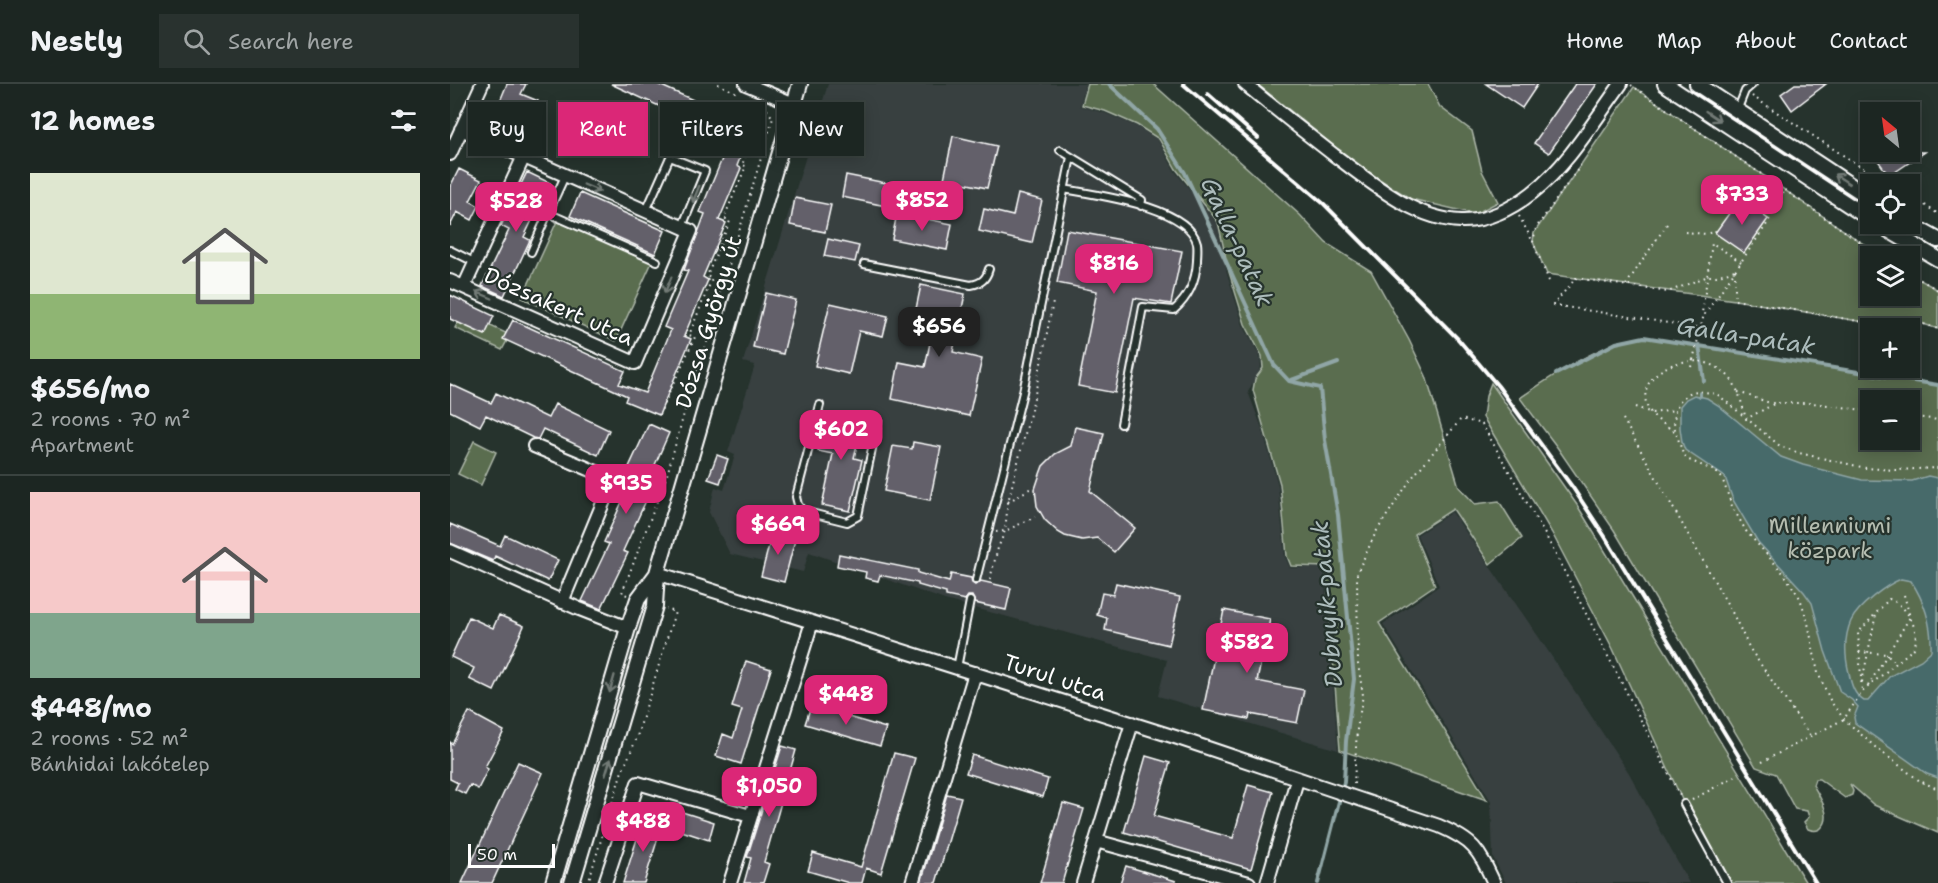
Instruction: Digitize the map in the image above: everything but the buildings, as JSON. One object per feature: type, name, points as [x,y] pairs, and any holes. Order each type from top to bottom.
[{"type":"street","points":[[450,154],[482,84]]},
{"type":"street","points":[[746,84],[789,102]]},
{"type":"street","name":"Dózsa György út","points":[[795,102],[800,84]]},
{"type":"street","points":[[1245,84],[1287,119],[1397,199],[1423,212],[1448,220],[1464,221],[1488,217],[1513,206],[1532,193],[1556,170],[1621,84]]},
{"type":"street","points":[[1665,84],[1860,212]]},
{"type":"street","points":[[1696,84],[1860,191]]},
{"type":"street","points":[[462,129],[468,132]]},
{"type":"street","points":[[524,156],[682,227]]},
{"type":"street","name":"Dózsakert utca","points":[[464,287],[524,156]]},
{"type":"street","name":"Dózsa György út","points":[[572,883],[655,606],[657,573],[779,156]]},
{"type":"street","name":"Dózsakert utca","points":[[450,281],[635,363],[691,231],[682,227]]},
{"type":"street","points":[[1920,230],[1938,240]]},
{"type":"street","points":[[1895,234],[1938,259]]},
{"type":"street","points":[[534,446],[613,479],[562,602]]},
{"type":"street","points":[[450,551],[562,602],[628,628]]},
{"type":"street","name":"Dózsa György út","points":[[553,883],[628,628],[638,599],[657,573]]},
{"type":"street","name":"Turul utca","points":[[657,573],[1132,723],[1439,826],[1470,842],[1480,855],[1494,883]]},
{"type":"street","points":[[730,883],[812,622]]},
{"type":"street","points":[[912,883],[975,673]]},
{"type":"street","points":[[1083,883],[1132,723]]},
{"type":"street","points":[[1267,883],[1297,780]]},
{"type":"street","points":[[605,883],[638,783],[750,816]]},
{"type":"street","points":[[1096,841],[1249,883]]},
{"type":"lane","points":[[1737,111],[1745,91],[1753,84]]},
{"type":"lane","points":[[1060,150],[1142,200],[1141,206]]},
{"type":"lane","points":[[646,211],[670,157],[705,171],[682,227]]},
{"type":"lane","points":[[976,580],[1023,392],[1071,157]]},
{"type":"lane","points":[[531,252],[565,176]]},
{"type":"lane","points":[[1064,189],[1159,210],[1188,228],[1197,242],[1196,273],[1186,300],[1174,310],[1143,307],[1121,424]]},
{"type":"lane","points":[[548,213],[657,261]]},
{"type":"lane","points":[[450,250],[476,263]]},
{"type":"lane","points":[[864,264],[971,285],[979,283],[986,277],[989,269]]},
{"type":"lane","points":[[820,405],[796,497],[798,506],[803,511],[847,522],[858,516],[878,420]]},
{"type":"lane","points":[[957,668],[970,601]]},
{"type":"lane","points":[[1684,804],[1727,883]]},
{"type":"path","points":[[1634,87],[1866,246]]},
{"type":"path","points":[[1745,91],[1874,174]]},
{"type":"path","points":[[638,599],[622,593],[667,475],[693,381],[715,320],[712,303],[723,288],[773,118],[765,107],[742,165],[746,166],[724,218],[730,221],[707,276],[712,279],[689,335],[695,337],[659,415]]},
{"type":"path","points":[[1533,242],[1536,228],[1583,162]]},
{"type":"path","points":[[1691,367],[1704,314],[1767,224],[1785,190]]},
{"type":"path","points":[[1920,202],[1938,214]]},
{"type":"path","points":[[1513,206],[1533,242],[1549,281]]},
{"type":"path","points":[[1626,285],[1669,221]]},
{"type":"path","points":[[1685,232],[1706,234],[1716,231]]},
{"type":"path","points":[[1704,314],[1702,313],[1712,243],[1741,262]]},
{"type":"path","points":[[1720,330],[1553,305],[1576,278],[1668,292],[1708,276],[1735,270]]},
{"type":"path","points":[[1735,270],[1735,300],[1870,323],[1909,319],[1938,329]]},
{"type":"path","points":[[1920,280],[1938,290]]},
{"type":"path","points":[[990,579],[1005,531],[1008,502],[1035,394],[1053,302]]},
{"type":"path","points":[[1675,431],[1652,413],[1647,406],[1647,390],[1653,380],[1670,365],[1693,360],[1717,366],[1729,377],[1738,392],[1746,419]]},
{"type":"path","points":[[1938,468],[1895,470],[1866,468],[1810,457],[1780,446],[1746,419],[1721,395],[1696,391],[1679,401],[1676,410],[1675,431],[1679,447],[1686,458],[1715,471],[1722,478],[1732,506],[1746,531],[1795,589],[1806,612],[1818,673],[1831,702],[1844,719],[1899,767],[1920,781],[1938,789]]},
{"type":"path","points":[[1738,392],[1774,404],[1807,403],[1860,410]]},
{"type":"path","points":[[1746,419],[1774,404]]},
{"type":"path","points":[[1635,407],[1652,413],[1676,410]]},
{"type":"path","points":[[1920,417],[1938,420]]},
{"type":"path","points":[[1349,797],[1363,695],[1358,664],[1357,573],[1376,532],[1411,479],[1461,418],[1482,424],[1547,538],[1684,804],[1739,774]]},
{"type":"path","points":[[1623,419],[1733,614],[1750,649],[1811,737]]},
{"type":"path","points":[[1008,502],[1031,488]]},
{"type":"path","points":[[987,534],[1005,531],[1035,517]]},
{"type":"path","points":[[1862,693],[1858,633],[1892,595]]},
{"type":"path","points":[[1866,688],[1916,645],[1916,637],[1904,595]]},
{"type":"path","points":[[1889,599],[1897,601],[1910,617]]},
{"type":"path","points":[[588,883],[621,774],[636,740],[675,612],[655,606]]},
{"type":"path","points":[[1862,685],[1877,612]]},
{"type":"path","points":[[1762,762],[1844,719],[1910,617]]},
{"type":"path","points":[[1859,652],[1887,654],[1896,663]]},
{"type":"shaded area","points":[[828,84],[1086,84],[1080,106],[1105,113],[1136,126],[1158,140],[1174,170],[1217,223],[1227,273],[1243,325],[1260,356],[1261,367],[1248,392],[1262,428],[1278,485],[1285,557],[1290,568],[1324,568],[1338,750],[1158,696],[1167,660],[945,600],[809,552],[803,572],[730,554],[709,512],[715,487],[724,490],[735,455],[728,452],[755,365],[743,362],[806,156],[864,156],[864,102],[822,102]]},
{"type":"shaded area","points":[[1452,512],[1629,773],[1689,883],[1506,883],[1493,857],[1491,801],[1383,624],[1439,586],[1417,535]]},
{"type":"green space","points":[[1088,84],[1153,84],[1300,215],[1326,243],[1371,271],[1426,376],[1459,487],[1475,504],[1499,501],[1522,538],[1490,564],[1453,509],[1414,534],[1435,585],[1379,623],[1487,800],[1340,750],[1326,567],[1291,566],[1287,556],[1280,484],[1253,390],[1255,379],[1263,368],[1262,356],[1245,324],[1229,272],[1218,222],[1176,169],[1159,139],[1137,125],[1105,111],[1082,105]]},
{"type":"green space","points":[[1257,84],[1428,84],[1440,107],[1472,131],[1482,171],[1498,202],[1475,214],[1411,199],[1360,167]]},
{"type":"green space","points":[[1634,87],[1866,246],[1860,246],[1860,306],[1920,306],[1920,280],[1938,290],[1938,329],[1920,323],[1920,318],[1860,318],[1860,321],[1735,300],[1547,274],[1533,242],[1534,233]]},
{"type":"green space","points":[[558,219],[652,262],[616,341],[522,298]]},
{"type":"green space","points":[[463,313],[510,335],[502,350],[455,328]]},
{"type":"green space","name":"Millenniumi közpark","points":[[1644,337],[1860,372],[1860,378],[1895,378],[1938,385],[1938,833],[1874,805],[1850,784],[1852,795],[1845,798],[1819,779],[1815,779],[1813,785],[1826,812],[1825,822],[1820,829],[1814,831],[1808,829],[1804,822],[1809,817],[1807,811],[1795,809],[1776,774],[1756,767],[1614,530],[1520,398],[1579,360],[1612,345]]},
{"type":"green space","points":[[1491,383],[1577,505],[1806,883],[1730,883],[1684,804],[1613,649],[1552,533],[1483,417],[1486,396]]},
{"type":"green space","points":[[474,441],[496,452],[481,485],[458,474]]},
{"type":"water","points":[[1694,395],[1707,398],[1781,457],[1803,465],[1862,480],[1912,481],[1928,476],[1938,478],[1938,778],[1927,774],[1855,723],[1854,717],[1858,707],[1840,692],[1825,651],[1812,603],[1758,542],[1733,500],[1725,477],[1685,450],[1680,428],[1680,406]],"holes":[[[1901,579],[1911,581],[1927,614],[1931,651],[1921,660],[1890,676],[1868,701],[1864,701],[1854,689],[1848,667],[1846,640],[1851,621],[1866,603],[1888,586]]]},
{"type":"waterway","name":"Galla-patak","points":[[1109,84],[1157,129],[1185,173],[1274,365],[1289,381],[1338,363]]},
{"type":"waterway","name":"Galla-patak","points":[[1556,374],[1616,343],[1644,337],[1938,385]]},
{"type":"waterway","points":[[1699,345],[1704,381]]},
{"type":"waterway","name":"Dubnyik-patak","points":[[1289,381],[1320,388],[1325,440],[1338,515],[1354,679],[1346,741],[1344,782],[1318,883]]},
{"type":"railway","points":[[1183,84],[1324,204],[1458,339],[1498,386],[1573,488],[1604,535],[1816,883]]},
{"type":"railway","points":[[1208,94],[1258,138]]}]
